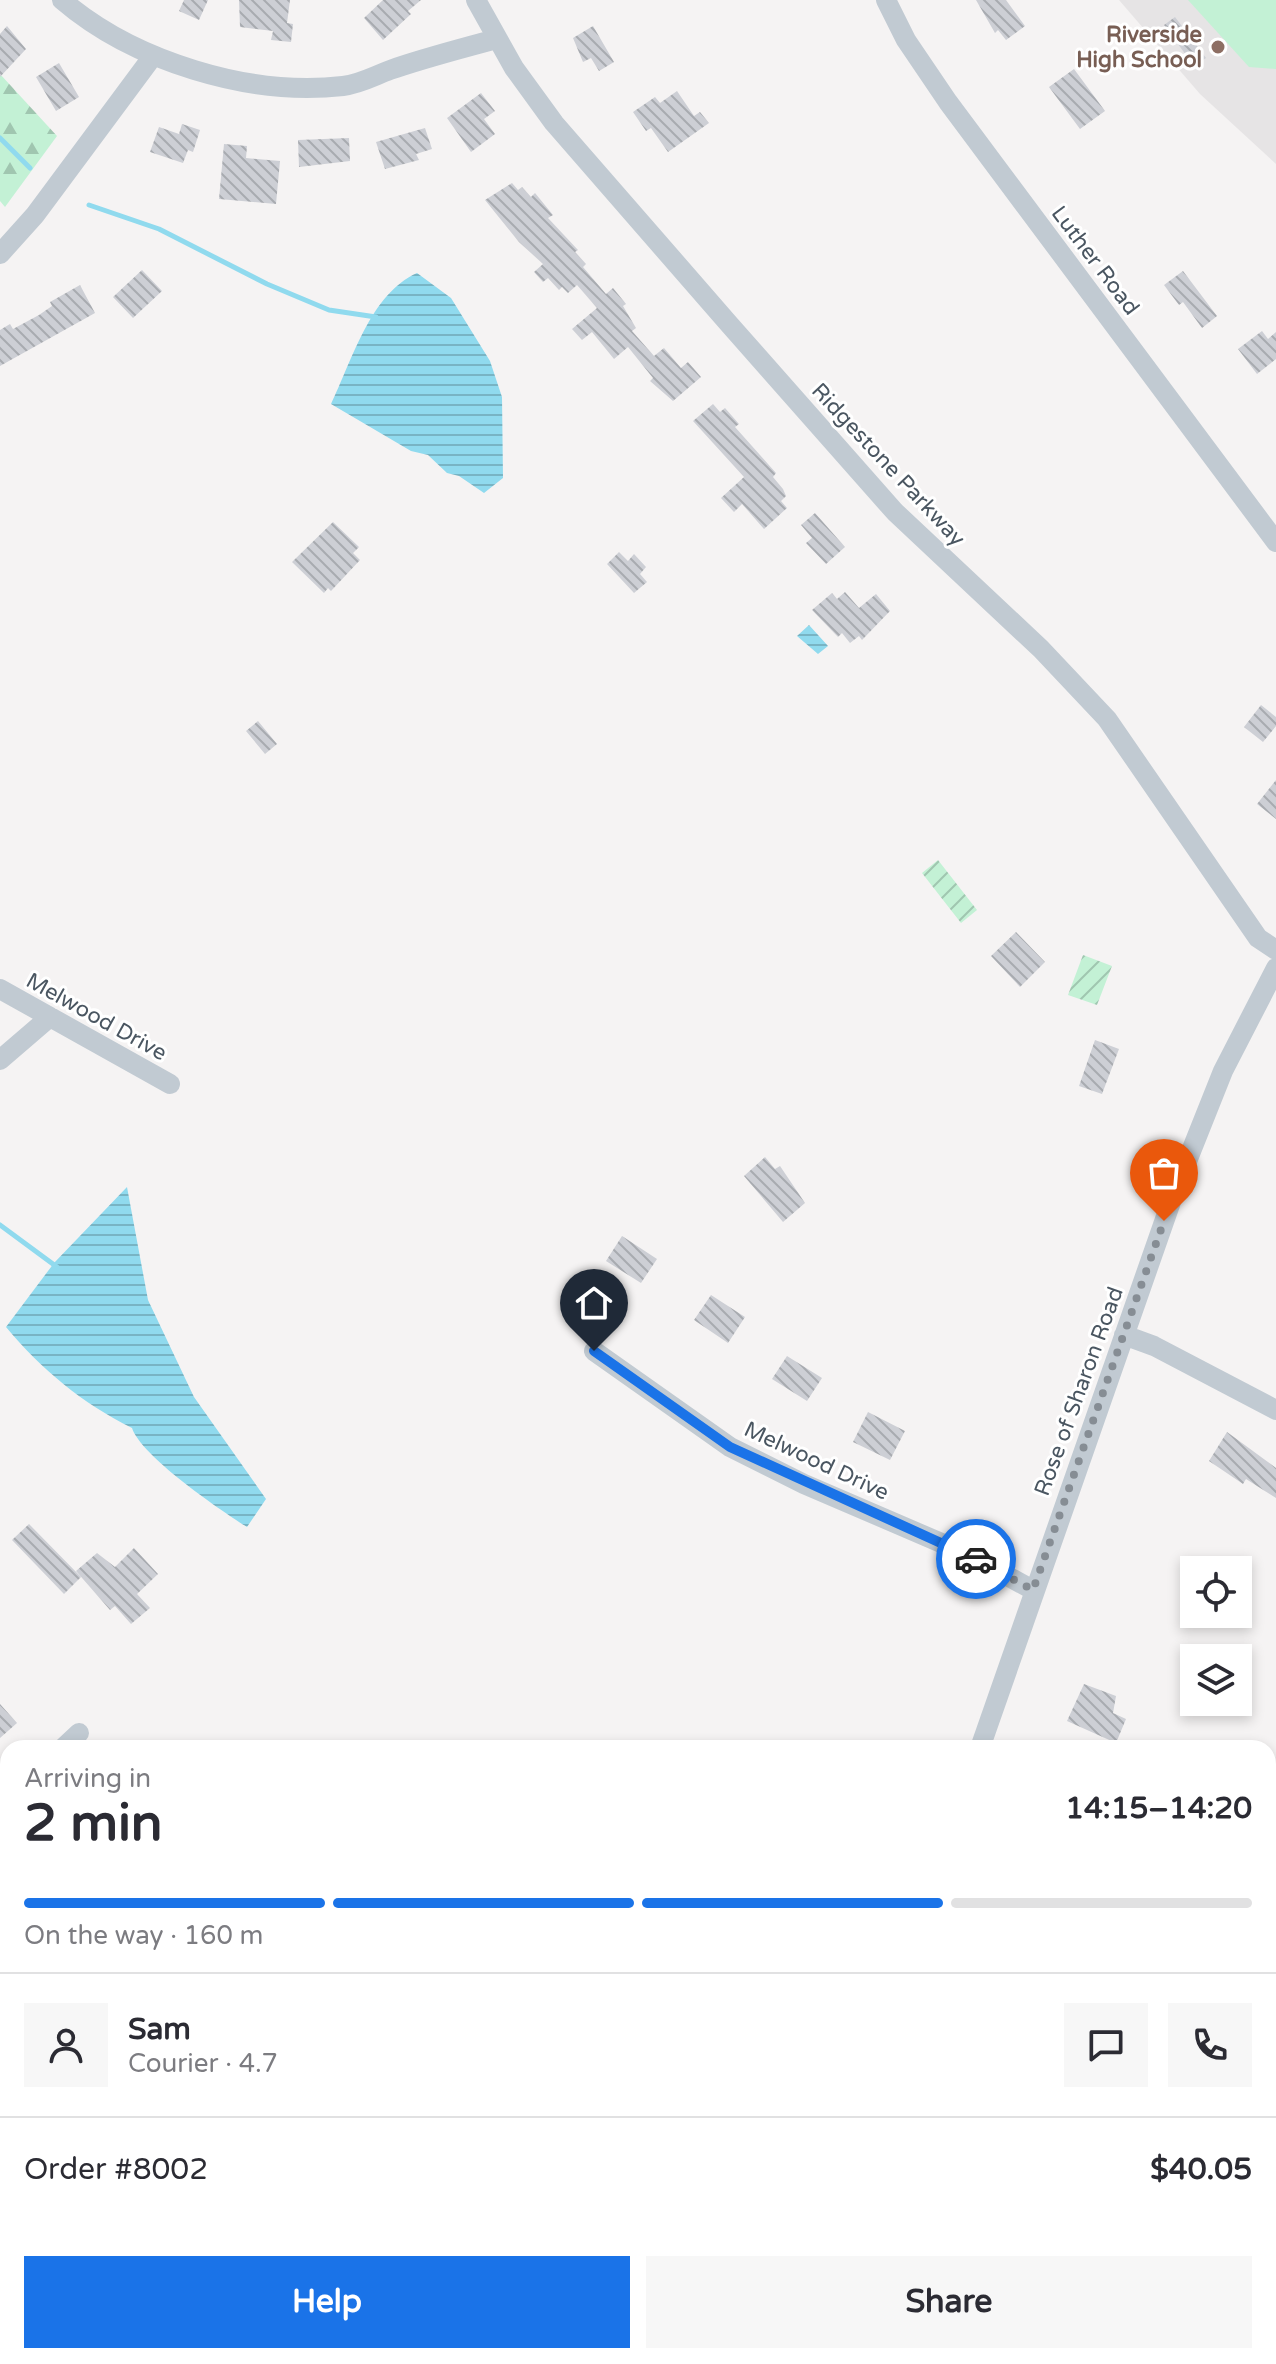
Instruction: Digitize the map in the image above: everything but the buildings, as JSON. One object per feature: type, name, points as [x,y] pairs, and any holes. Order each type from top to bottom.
[{"type":"street","points":[[62,0],[76,12],[153,56],[213,75],[317,87],[365,80],[496,39]]},
{"type":"street","name":"Ridgestone Parkway","points":[[476,0],[496,39],[554,123],[895,512],[1041,649],[1107,719],[1249,926],[1258,938],[1276,950]]},
{"type":"street","name":"Luther Road","points":[[886,0],[908,44],[948,102],[1276,542]]},
{"type":"street","points":[[0,254],[35,215],[153,56]]},
{"type":"street","name":"Rose of Sharon Road","points":[[983,1740],[1124,1335],[1223,1071],[1276,968]]},
{"type":"street","name":"Melwood Drive","points":[[0,989],[170,1084]]},
{"type":"street","points":[[0,1060],[50,1017]]},
{"type":"street","points":[[1124,1335],[1154,1346],[1276,1410]]},
{"type":"street","name":"Melwood Drive","points":[[594,1351],[730,1447],[804,1484],[967,1554],[1033,1590]]},
{"type":"shaded area","name":"Riverside High School","points":[[1119,0],[1276,0],[1276,164],[1200,94]]},
{"type":"green space","points":[[1188,0],[1276,0],[1276,69],[1249,67]]},
{"type":"green space","points":[[0,74],[57,136],[5,207],[0,201]]},
{"type":"green space","points":[[938,860],[977,910],[961,923],[922,873]]},
{"type":"green space","points":[[1083,955],[1112,966],[1097,1005],[1068,995]]},
{"type":"water","points":[[417,273],[451,298],[490,361],[502,397],[503,478],[484,493],[459,476],[447,473],[428,455],[411,451],[331,404],[375,312],[401,283]]},
{"type":"water","points":[[809,625],[828,646],[818,654],[797,636]]},
{"type":"water","points":[[127,1187],[148,1300],[194,1397],[266,1499],[247,1527],[165,1467],[138,1440],[132,1428],[96,1408],[64,1384],[6,1327],[54,1263]]},
{"type":"waterway","points":[[0,138],[30,168]]},
{"type":"waterway","points":[[89,205],[159,229],[267,284],[329,310],[376,317]]},
{"type":"waterway","points":[[0,1225],[57,1267]]},
{"type":"way so far","points":[[976,1559],[1033,1590],[1164,1221]]},
{"type":"place","name":"Riverside High School","points":[[1218,47]]},
{"type":"route","points":[[594,1351],[730,1447],[804,1484],[918,1531],[976,1559]]}]
